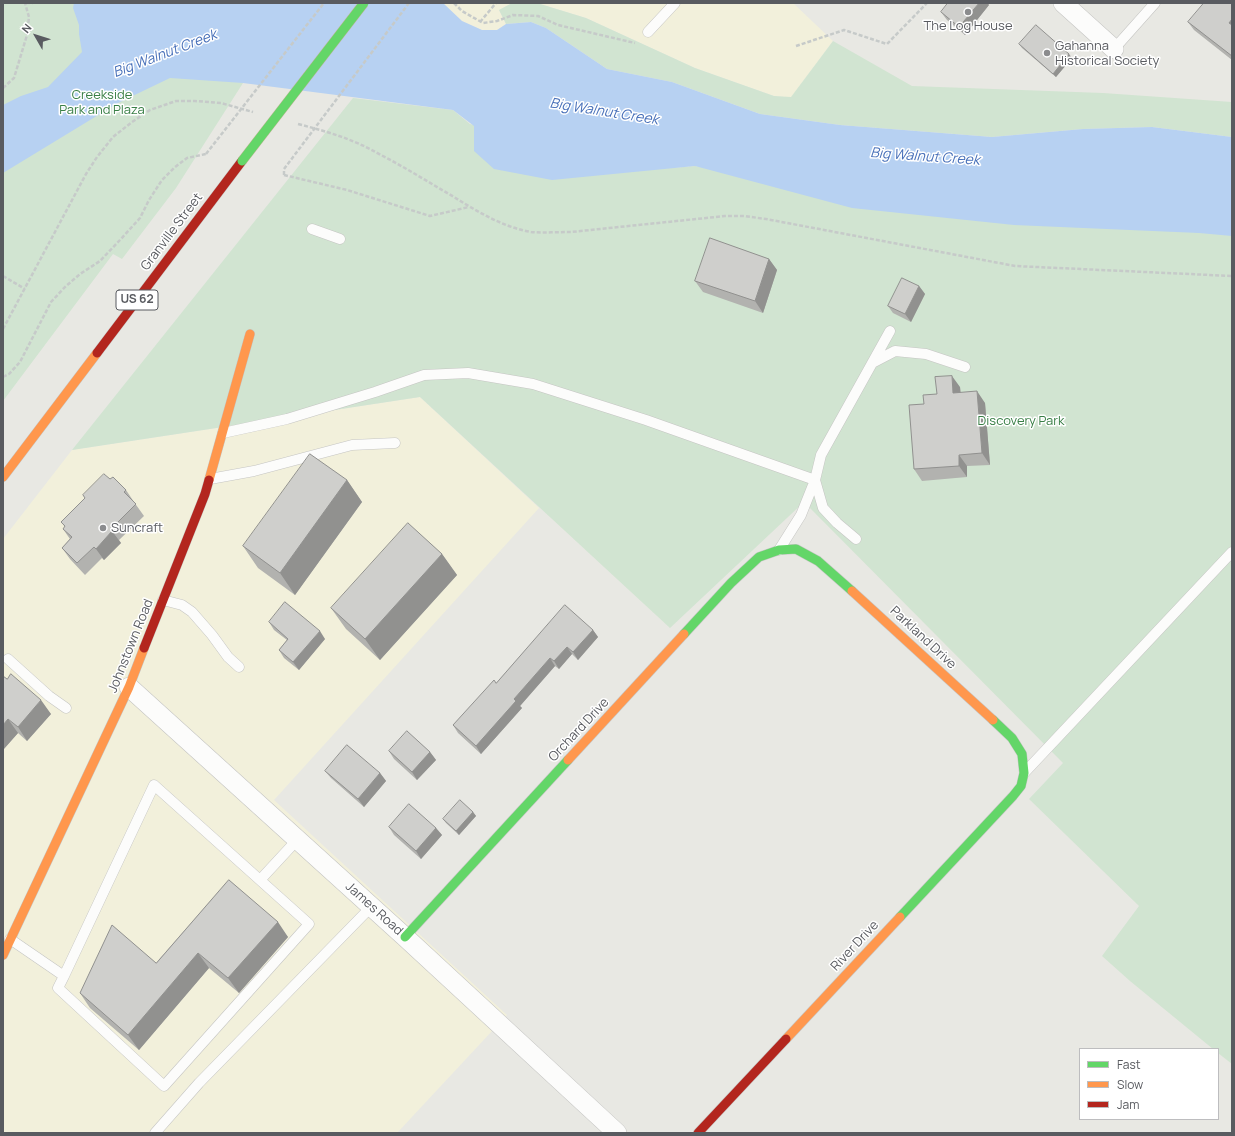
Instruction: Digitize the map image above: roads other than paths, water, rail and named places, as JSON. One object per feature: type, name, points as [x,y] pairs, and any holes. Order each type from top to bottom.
[{"type":"main road","name":"Granville Street","points":[[3,477],[242,161],[364,3]]},
{"type":"main road","name":"Johnstown Road","points":[[3,955],[129,687],[164,600],[206,494],[250,334]]},
{"type":"main road","name":"Parkland Drive","points":[[779,550],[796,549],[818,561],[875,611],[1012,738],[1022,754],[1024,773]]},
{"type":"main road","name":"Orchard Drive","points":[[406,938],[731,583],[759,557],[779,550]]},
{"type":"main road","name":"River Drive","points":[[698,1133],[1013,796],[1021,786],[1024,773]]},
{"type":"street","points":[[1063,3],[1114,48]]},
{"type":"street","name":"James Road","points":[[129,687],[406,938],[614,1132]]},
{"type":"lane","points":[[648,32],[675,3]]},
{"type":"lane","points":[[1114,48],[1155,3]]},
{"type":"lane","points":[[312,229],[340,239]]},
{"type":"lane","points":[[779,550],[802,515],[821,456],[890,331]]},
{"type":"lane","points":[[872,363],[895,351],[926,354],[965,367]]},
{"type":"lane","points":[[223,433],[287,419],[375,392],[424,375],[468,373],[533,384],[654,422],[814,480]]},
{"type":"lane","points":[[210,479],[254,471],[352,444],[395,443]]},
{"type":"lane","points":[[814,480],[823,508],[837,523],[856,539]]},
{"type":"lane","points":[[1024,773],[1232,552]]},
{"type":"lane","points":[[164,600],[182,605],[192,612],[212,635],[228,657],[239,667]]},
{"type":"lane","points":[[8,659],[49,696],[66,708]]},
{"type":"lane","points":[[154,785],[309,924],[164,1086],[58,988],[64,976],[154,785]]},
{"type":"lane","points":[[260,880],[297,840]]},
{"type":"lane","points":[[156,1133],[199,1083],[371,907]]},
{"type":"lane","points":[[10,939],[64,976]]},
{"type":"water","name":"Big Walnut Creek","points":[[74,3],[443,3],[462,21],[482,30],[497,30],[506,24],[531,22],[546,28],[607,69],[672,82],[760,114],[840,125],[992,137],[1083,129],[1152,127],[1232,137],[1232,236],[1199,233],[1014,225],[852,208],[695,166],[552,180],[494,169],[474,151],[474,126],[453,110],[243,83],[170,78],[118,103],[3,173],[3,105],[21,96],[48,87],[82,52],[79,25],[73,8]]},
{"type":"place","name":"The Log House","points":[[968,12]]},
{"type":"place","name":"Gahanna Historical Society","points":[[1047,53]]},
{"type":"place","name":"Suncraft","points":[[103,528]]},
{"type":"park label","name":"Creekside Park and Plaza","points":[[102,102]]},
{"type":"park label","name":"Discovery Park","points":[[1021,421]]}]
